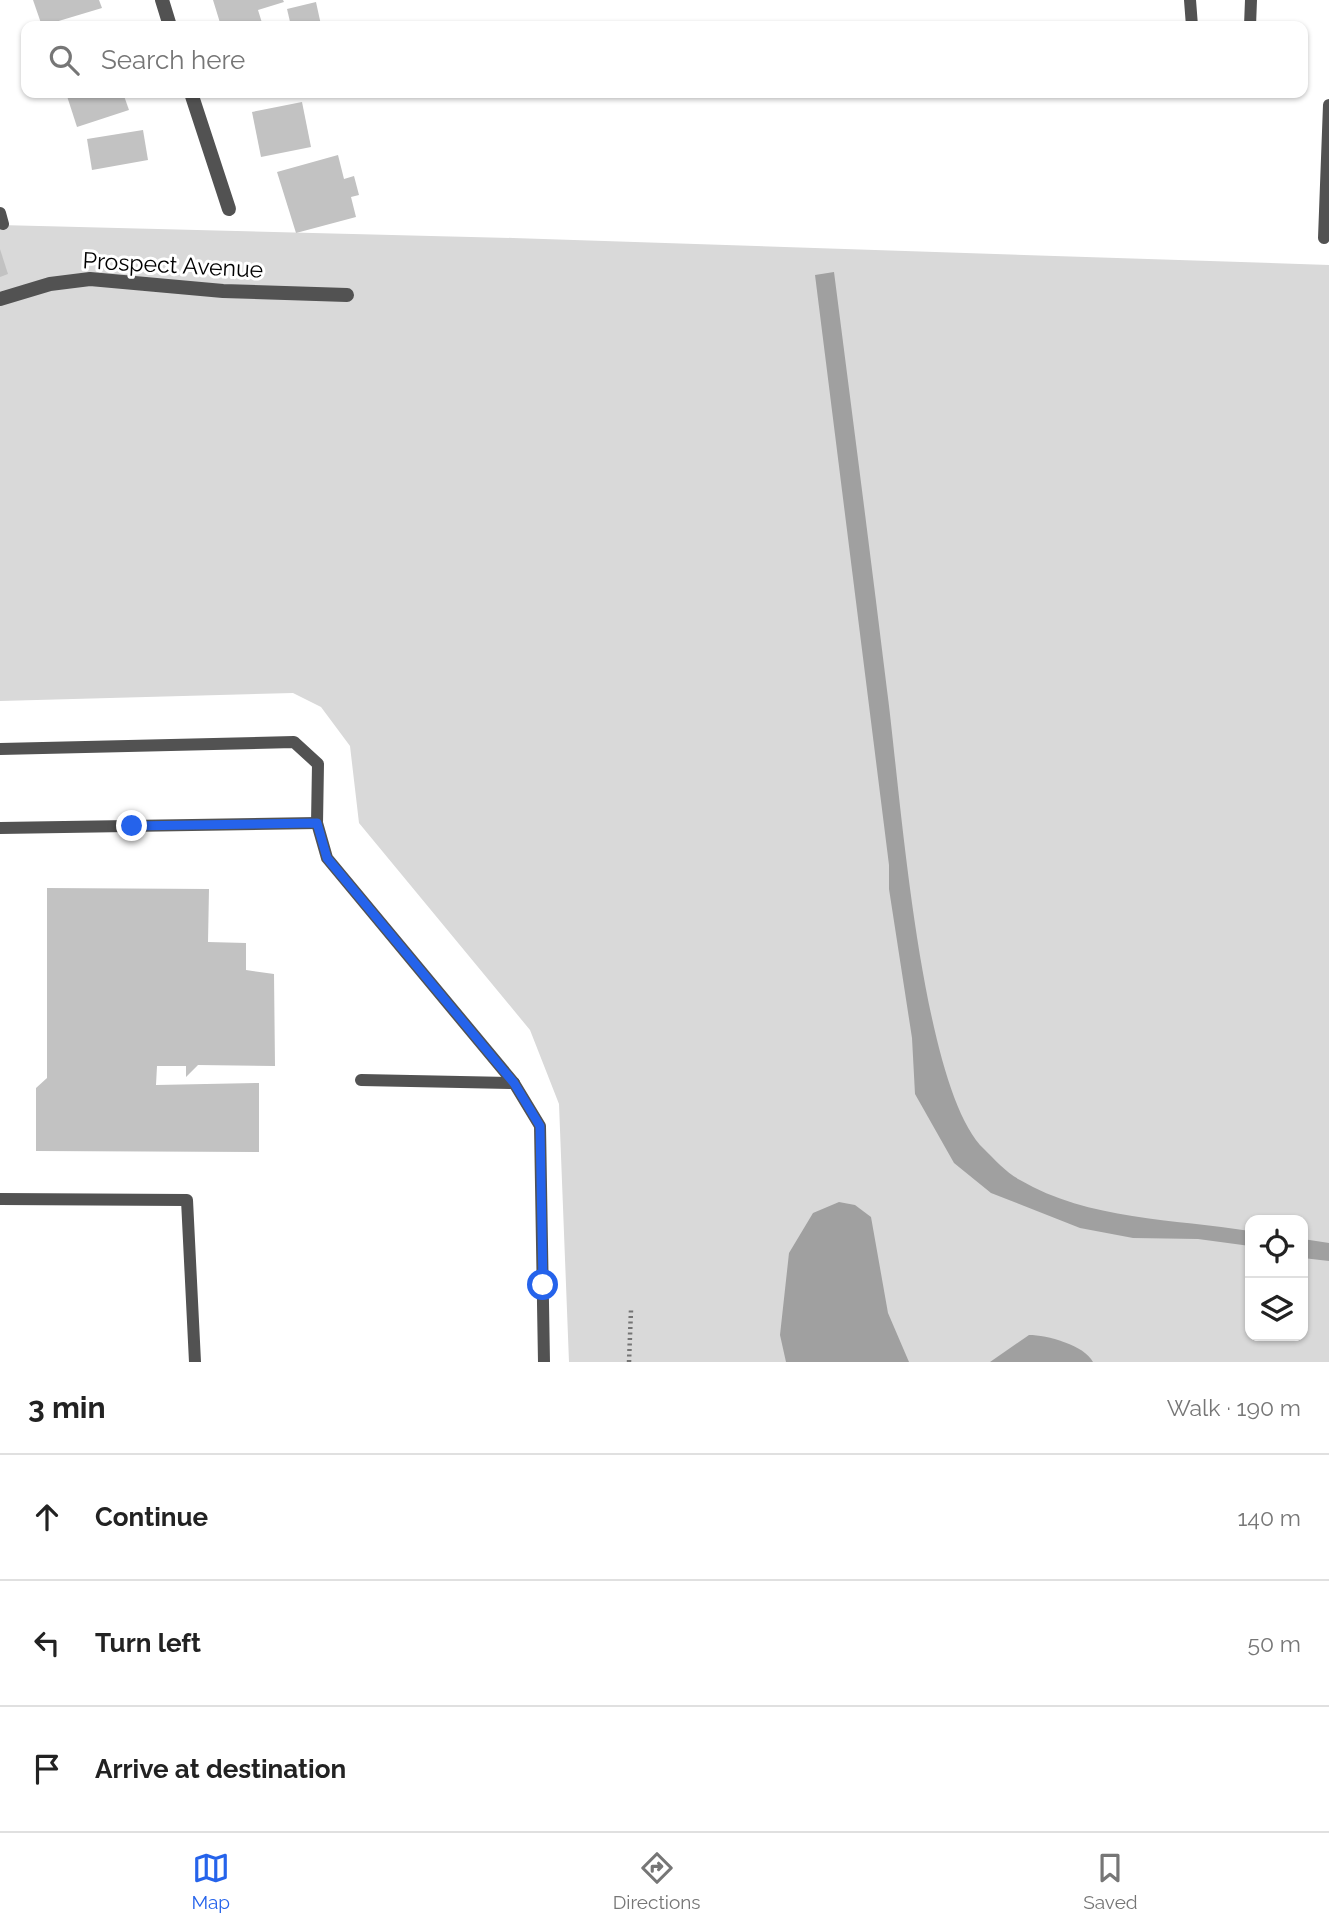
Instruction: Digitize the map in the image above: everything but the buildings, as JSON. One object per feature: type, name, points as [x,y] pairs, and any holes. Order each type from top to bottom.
[{"type":"street","points":[[162,0],[168,21]]},
{"type":"street","points":[[193,98],[229,209]]},
{"type":"street","name":"Prospect Avenue","points":[[0,299],[50,284],[90,279],[233,291],[347,295]]},
{"type":"lane","points":[[1190,0],[1192,21]]},
{"type":"lane","points":[[1250,21],[1251,0]]},
{"type":"lane","points":[[1324,238],[1329,105]]},
{"type":"lane","points":[[0,749],[294,742],[318,764],[317,823],[327,858],[514,1083],[540,1126],[544,1362]]},
{"type":"lane","points":[[0,828],[317,823]]},
{"type":"lane","points":[[361,1080],[514,1083]]},
{"type":"lane","points":[[0,1199],[187,1200],[195,1362]]},
{"type":"path","points":[[629,1362],[631,1310]]},
{"type":"shaded area","points":[[0,225],[513,238],[1329,265],[1329,1362],[569,1362],[559,1104],[530,1030],[359,823],[350,746],[321,707],[293,693],[0,701]]},
{"type":"shaded area","points":[[834,272],[916,933],[944,1065],[962,1116],[984,1149],[1001,1166],[1015,1177],[1046,1193],[1103,1211],[1245,1230],[1245,1245],[1198,1239],[1133,1238],[1080,1228],[991,1193],[954,1163],[915,1094],[912,1038],[889,889],[889,865],[815,275]]},
{"type":"shaded area","points":[[839,1202],[855,1205],[871,1217],[888,1313],[909,1362],[786,1362],[780,1335],[789,1253],[813,1213]]},
{"type":"shaded area","points":[[1308,1240],[1329,1243],[1329,1261],[1308,1259]]},
{"type":"shaded area","points":[[1029,1335],[1055,1339],[1074,1346],[1093,1362],[990,1362]]},
{"type":"route","points":[[132,826],[317,823],[327,858],[514,1083],[540,1126],[543,1285]]}]
